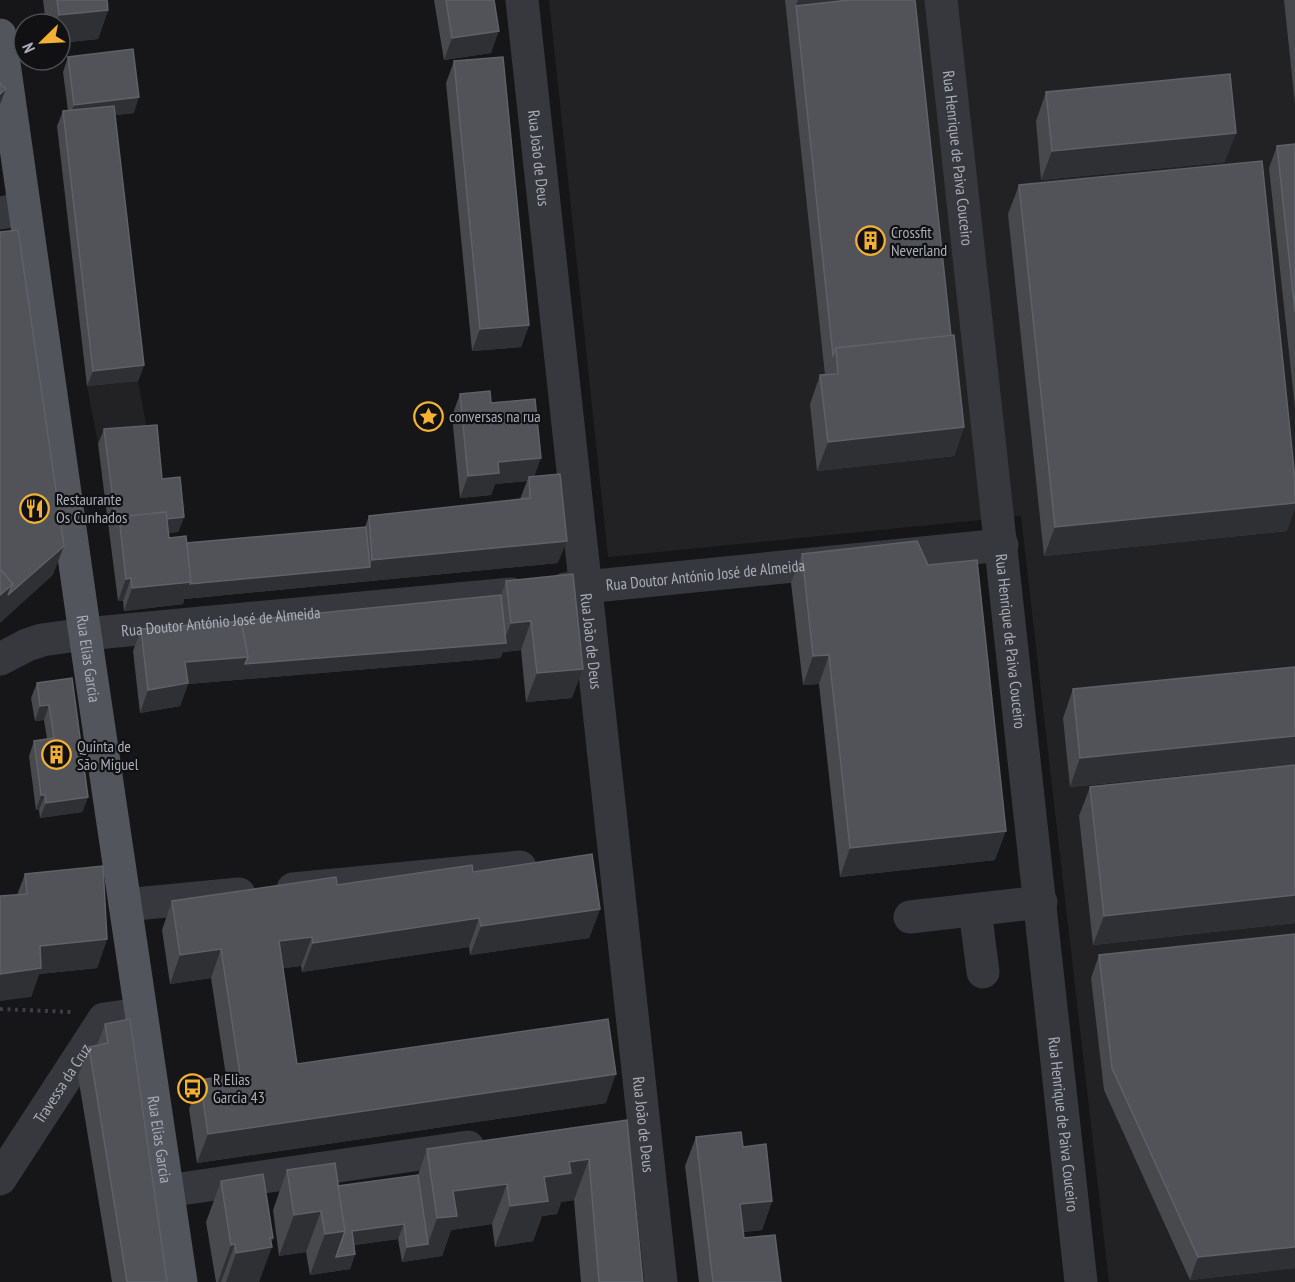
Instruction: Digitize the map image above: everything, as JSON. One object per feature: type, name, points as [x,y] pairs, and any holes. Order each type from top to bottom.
[{"type":"main road","name":"Rua Elias Garcia","points":[[0,35],[12,211],[85,634],[181,1282]]},
{"type":"street","name":"Rua João de Deus","points":[[522,0],[587,587],[598,860],[645,1121],[661,1282]]},
{"type":"street","name":"Rua Henrique de Paiva Couceiro","points":[[941,0],[1082,1282]]},
{"type":"street","name":"Rua Doutor António José de Almeida","points":[[0,659],[42,640],[85,634],[1002,545]]},
{"type":"street","points":[[125,905],[547,865]]},
{"type":"street","points":[[910,917],[1041,902]]},
{"type":"street","points":[[975,910],[982,972]]},
{"type":"street","points":[[104,1019],[140,1014]]},
{"type":"street","name":"Travessa da Cruz","points":[[0,1179],[104,1019]]},
{"type":"street","points":[[612,1126],[645,1121]]},
{"type":"street","points":[[167,1191],[495,1143]]},
{"type":"path","points":[[0,1009],[94,1013],[104,1019]]},
{"type":"shaded area","points":[[549,0],[1295,0],[1295,1282],[1109,1282],[1021,516],[608,557]]},
{"type":"shaded area","points":[[138,381],[149,440],[98,444],[87,386]]},
{"type":"building","points":[[57,0],[107,0],[108,10],[72,14],[59,12]]},
{"type":"building","points":[[446,0],[494,0],[499,31],[452,38]]},
{"type":"building","points":[[849,0],[915,0],[951,336],[836,348],[833,355],[796,6]]},
{"type":"building","points":[[133,49],[139,97],[74,105],[70,72],[72,72],[72,57]]},
{"type":"building","points":[[503,57],[529,325],[480,329],[454,61]]},
{"type":"building","points":[[1230,74],[1236,133],[1052,151],[1046,92]]},
{"type":"building","points":[[0,83],[6,89],[0,94]]},
{"type":"building","points":[[114,106],[144,365],[93,371],[63,111]]},
{"type":"building","points":[[1295,144],[1295,312],[1277,146]]},
{"type":"building","points":[[1262,161],[1295,479],[1295,503],[1055,527],[1019,185]]},
{"type":"building","points":[[18,230],[64,546],[8,595],[13,584],[0,569],[0,232]]},
{"type":"building","points":[[954,335],[964,427],[828,442],[820,375],[838,374],[836,348]]},
{"type":"building","points":[[490,391],[491,403],[535,399],[541,458],[498,462],[499,473],[468,476],[460,394]]},
{"type":"building","points":[[157,425],[162,479],[180,477],[184,517],[166,519],[166,512],[119,517],[116,524],[104,429]]},
{"type":"building","points":[[560,474],[567,541],[372,560],[369,516],[530,498],[529,477]]},
{"type":"building","points":[[166,512],[169,538],[186,536],[191,582],[132,588],[131,578],[126,579],[119,517]]},
{"type":"building","points":[[366,527],[370,567],[190,584],[187,543]]},
{"type":"building","points":[[917,541],[928,565],[977,560],[1006,831],[850,848],[829,655],[813,656],[802,554]]},
{"type":"building","points":[[0,569],[13,584],[0,595]]},
{"type":"building","points":[[573,574],[583,669],[537,673],[531,621],[511,623],[506,581]]},
{"type":"building","points":[[501,595],[506,643],[245,664],[248,657],[241,621],[238,621]]},
{"type":"building","points":[[241,621],[248,657],[185,662],[188,683],[148,690],[141,629]]},
{"type":"building","points":[[1295,667],[1295,736],[1080,758],[1073,689]]},
{"type":"building","name":"Quinta de São Miguel","points":[[72,678],[88,797],[46,803],[45,795],[41,795],[34,741],[54,738],[49,705],[40,706],[37,683]]},
{"type":"building","points":[[1295,765],[1295,895],[1104,916],[1090,787]]},
{"type":"building","points":[[592,854],[600,909],[481,926],[479,918],[313,943],[312,937],[279,941],[297,1064],[608,1019],[616,1074],[208,1134],[200,1080],[240,1074],[221,949],[180,955],[172,901],[336,877],[337,885],[472,865],[473,872]]},
{"type":"building","points":[[103,866],[107,939],[40,946],[41,968],[0,974],[0,896],[27,894],[25,874]]},
{"type":"building","points":[[1295,934],[1295,1247],[1198,1257],[1112,1068],[1099,955]]},
{"type":"building","points":[[130,1019],[167,1282],[127,1282],[89,1047],[108,1043],[105,1024]]},
{"type":"building","points":[[627,1120],[643,1282],[599,1282],[589,1159],[569,1162],[571,1173],[544,1177],[548,1201],[510,1206],[507,1184],[453,1191],[457,1216],[437,1218],[427,1149]]},
{"type":"building","points":[[741,1132],[743,1147],[766,1144],[772,1201],[740,1204],[744,1238],[775,1235],[781,1282],[713,1282],[696,1137]]},
{"type":"building","points":[[335,1163],[345,1231],[325,1234],[321,1211],[294,1215],[287,1170]]},
{"type":"building","points":[[263,1174],[273,1238],[270,1238],[272,1247],[236,1253],[235,1244],[231,1245],[221,1181]]},
{"type":"building","points":[[418,1175],[428,1244],[407,1247],[404,1224],[352,1231],[355,1254],[336,1257],[345,1231],[338,1186]]},
{"type":"place","name":"Crossfit Neverland","points":[[870,241]]},
{"type":"place","name":"conversas na rua","points":[[428,416]]},
{"type":"place","name":"Restaurante Os Cunhados","points":[[35,508]]},
{"type":"place","name":"Quinta de São Miguel","points":[[56,755]]},
{"type":"place","name":"R Elias Garcia 43","points":[[192,1088]]}]
